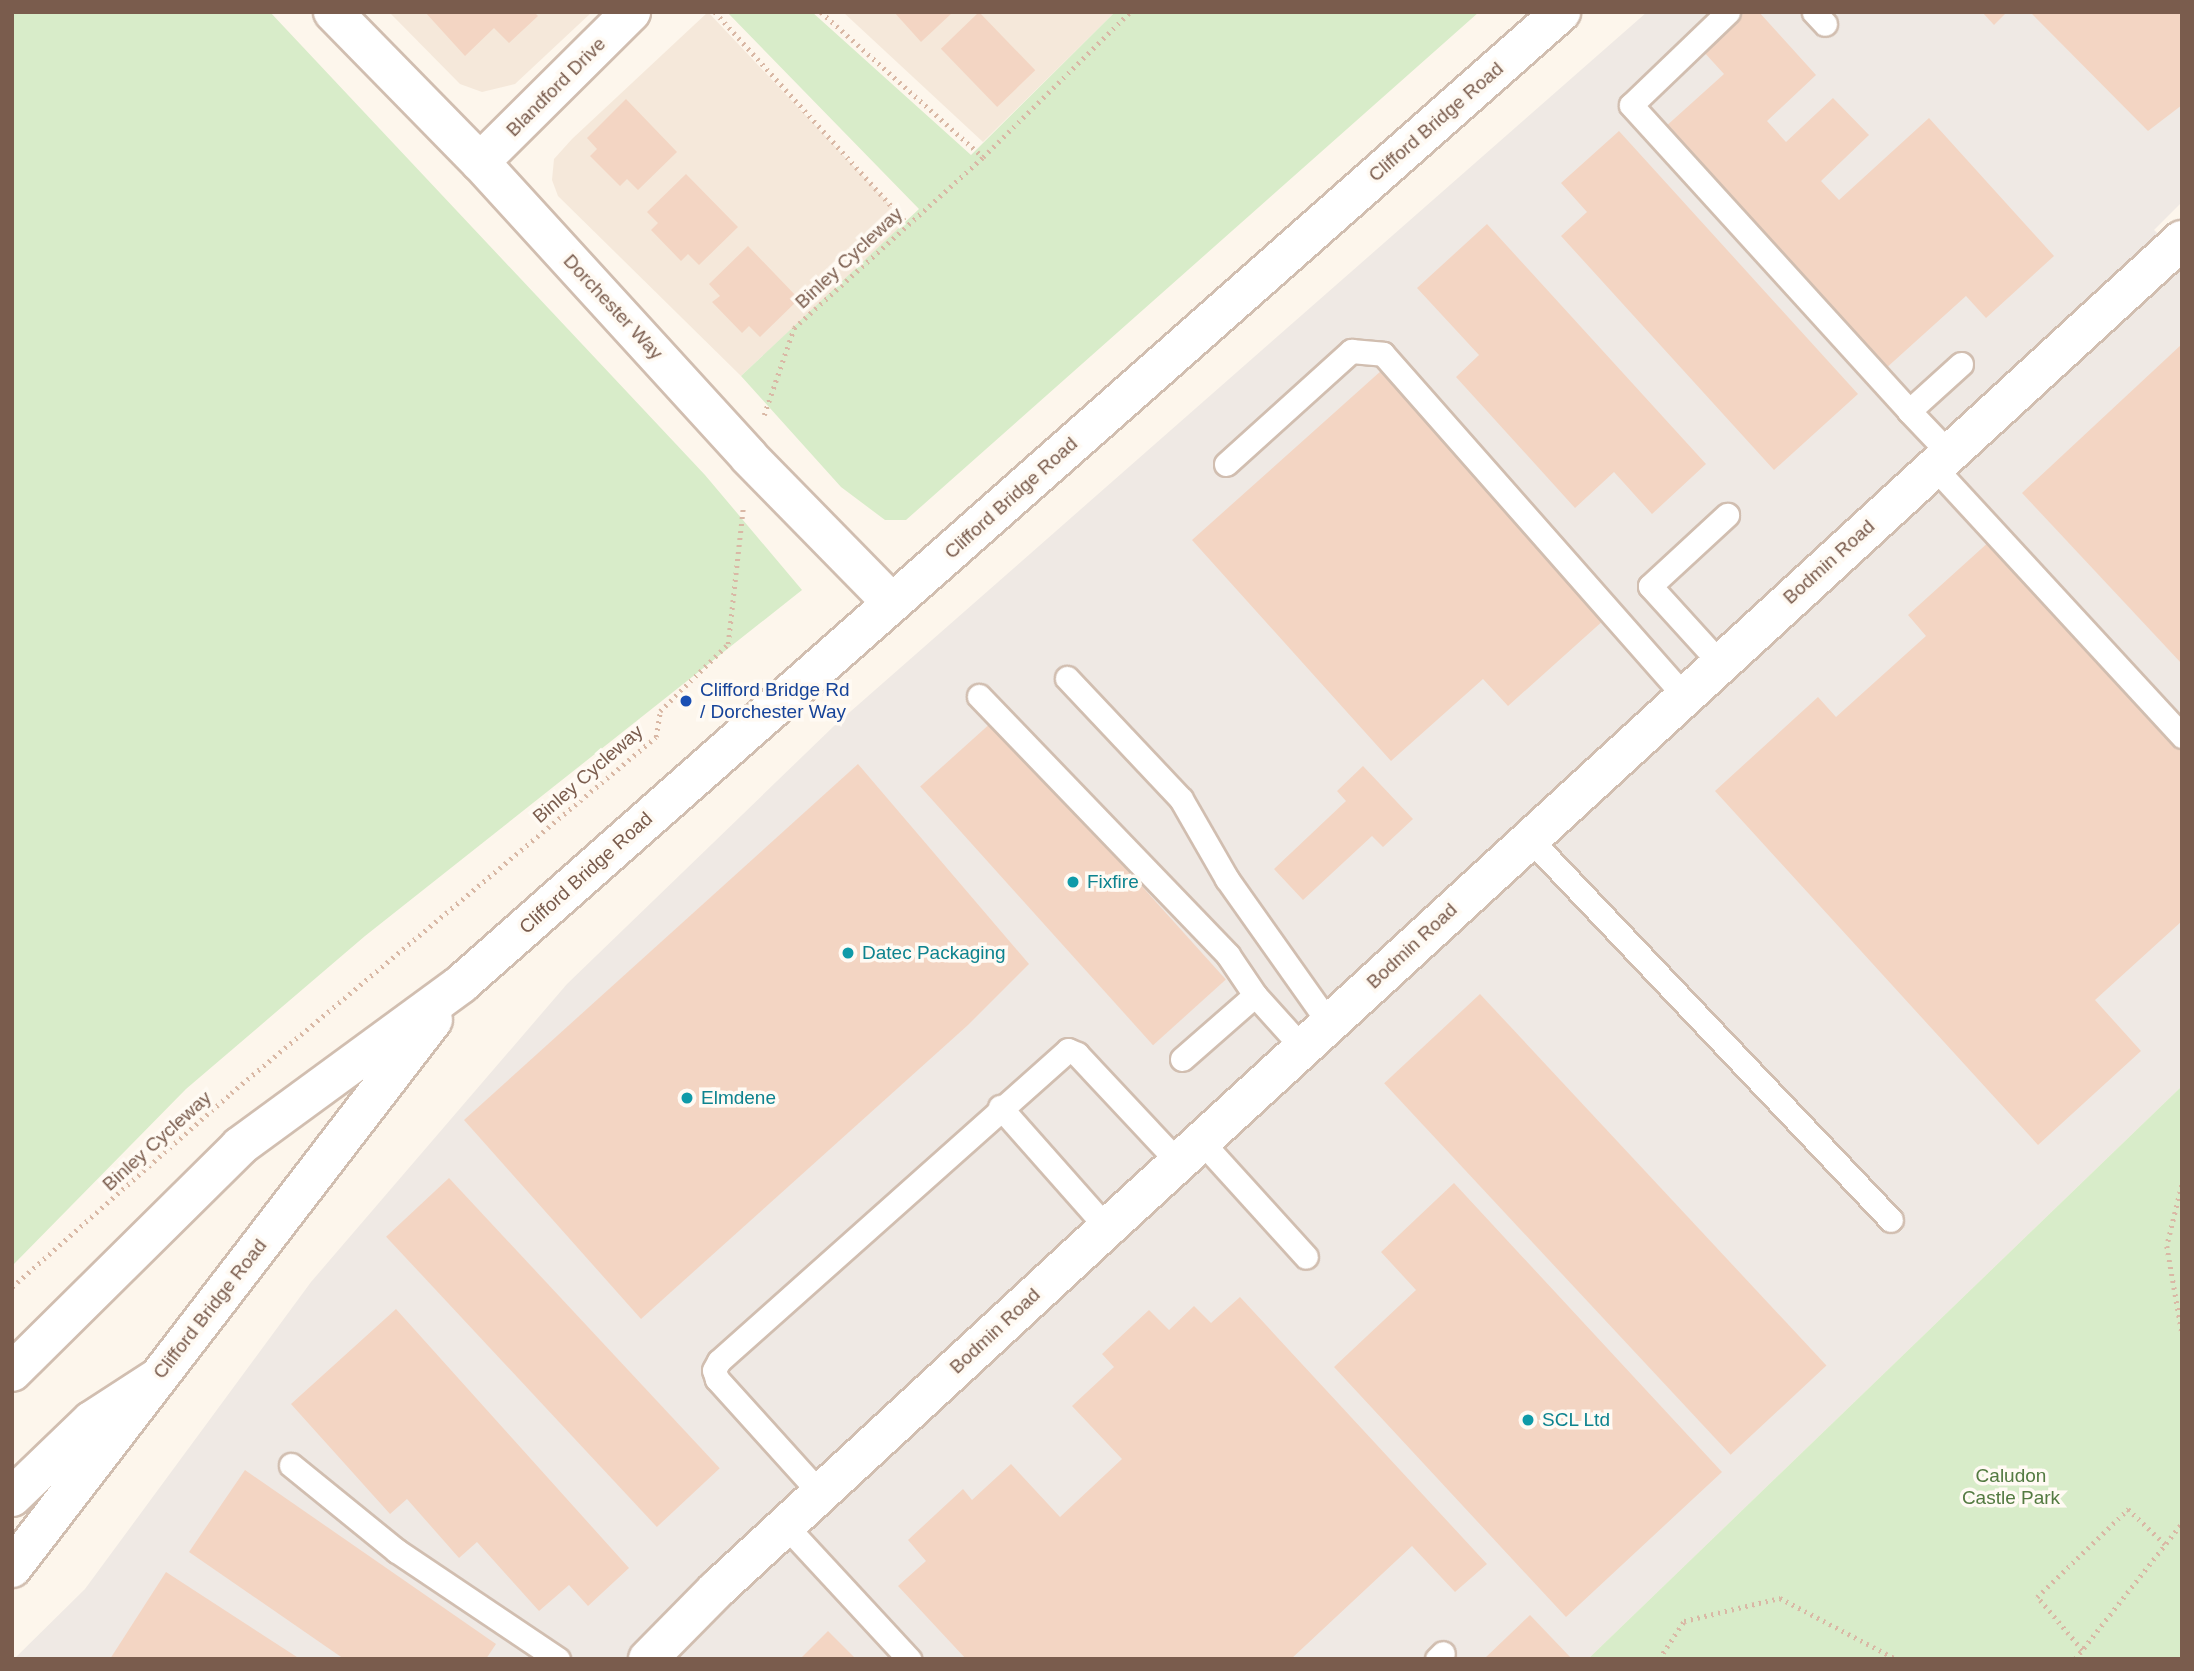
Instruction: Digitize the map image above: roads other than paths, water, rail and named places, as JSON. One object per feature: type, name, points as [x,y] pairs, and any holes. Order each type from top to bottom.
[{"type":"street","name":"Dorchester Way","points":[[333,12],[480,162],[749,457],[892,603]]},
{"type":"street","name":"Blandford Drive","points":[[480,162],[631,12]]},
{"type":"street","name":"Clifford Bridge Road","points":[[12,1372],[240,1146],[461,984],[1561,12]]},
{"type":"street","name":"Bodmin Road","points":[[648,1659],[785,1525],[1529,838],[2180,245]]},
{"type":"street","name":"Clifford Bridge Road","points":[[12,1568],[461,984]]},
{"type":"street","points":[[12,1497],[91,1421],[156,1379]]},
{"type":"lane","points":[[1728,12],[1630,105],[1909,411],[1941,460],[2182,736]]},
{"type":"lane","points":[[1226,464],[1351,351],[1382,354],[1685,695]]},
{"type":"lane","points":[[1909,411],[1961,364]]},
{"type":"lane","points":[[1720,663],[1650,586],[1727,515]]},
{"type":"lane","points":[[1067,678],[1181,799],[1316,1035]]},
{"type":"lane","points":[[979,695],[1228,955],[1255,995],[1316,1035]]},
{"type":"lane","points":[[1529,838],[1891,1220]]},
{"type":"lane","points":[[1182,1059],[1255,995]]},
{"type":"lane","points":[[820,1493],[717,1380],[714,1370],[1000,1107],[1068,1050],[1077,1054],[1190,1151],[1306,1257]]},
{"type":"lane","points":[[1000,1107],[1107,1228]]},
{"type":"lane","points":[[291,1465],[397,1551],[558,1659]]},
{"type":"lane","points":[[785,1525],[909,1659]]},
{"type":"place","name":"Clifford Bridge Rd / Dorchester Way","points":[[686,701]]},
{"type":"place","name":"Fixfire","points":[[1073,882]]},
{"type":"place","name":"Datec Packaging","points":[[848,953]]},
{"type":"place","name":"Elmdene","points":[[687,1098]]},
{"type":"place","name":"SCL Ltd","points":[[1528,1420]]},
{"type":"park label","name":"Caludon Castle Park","points":[[2011,1487]]}]
